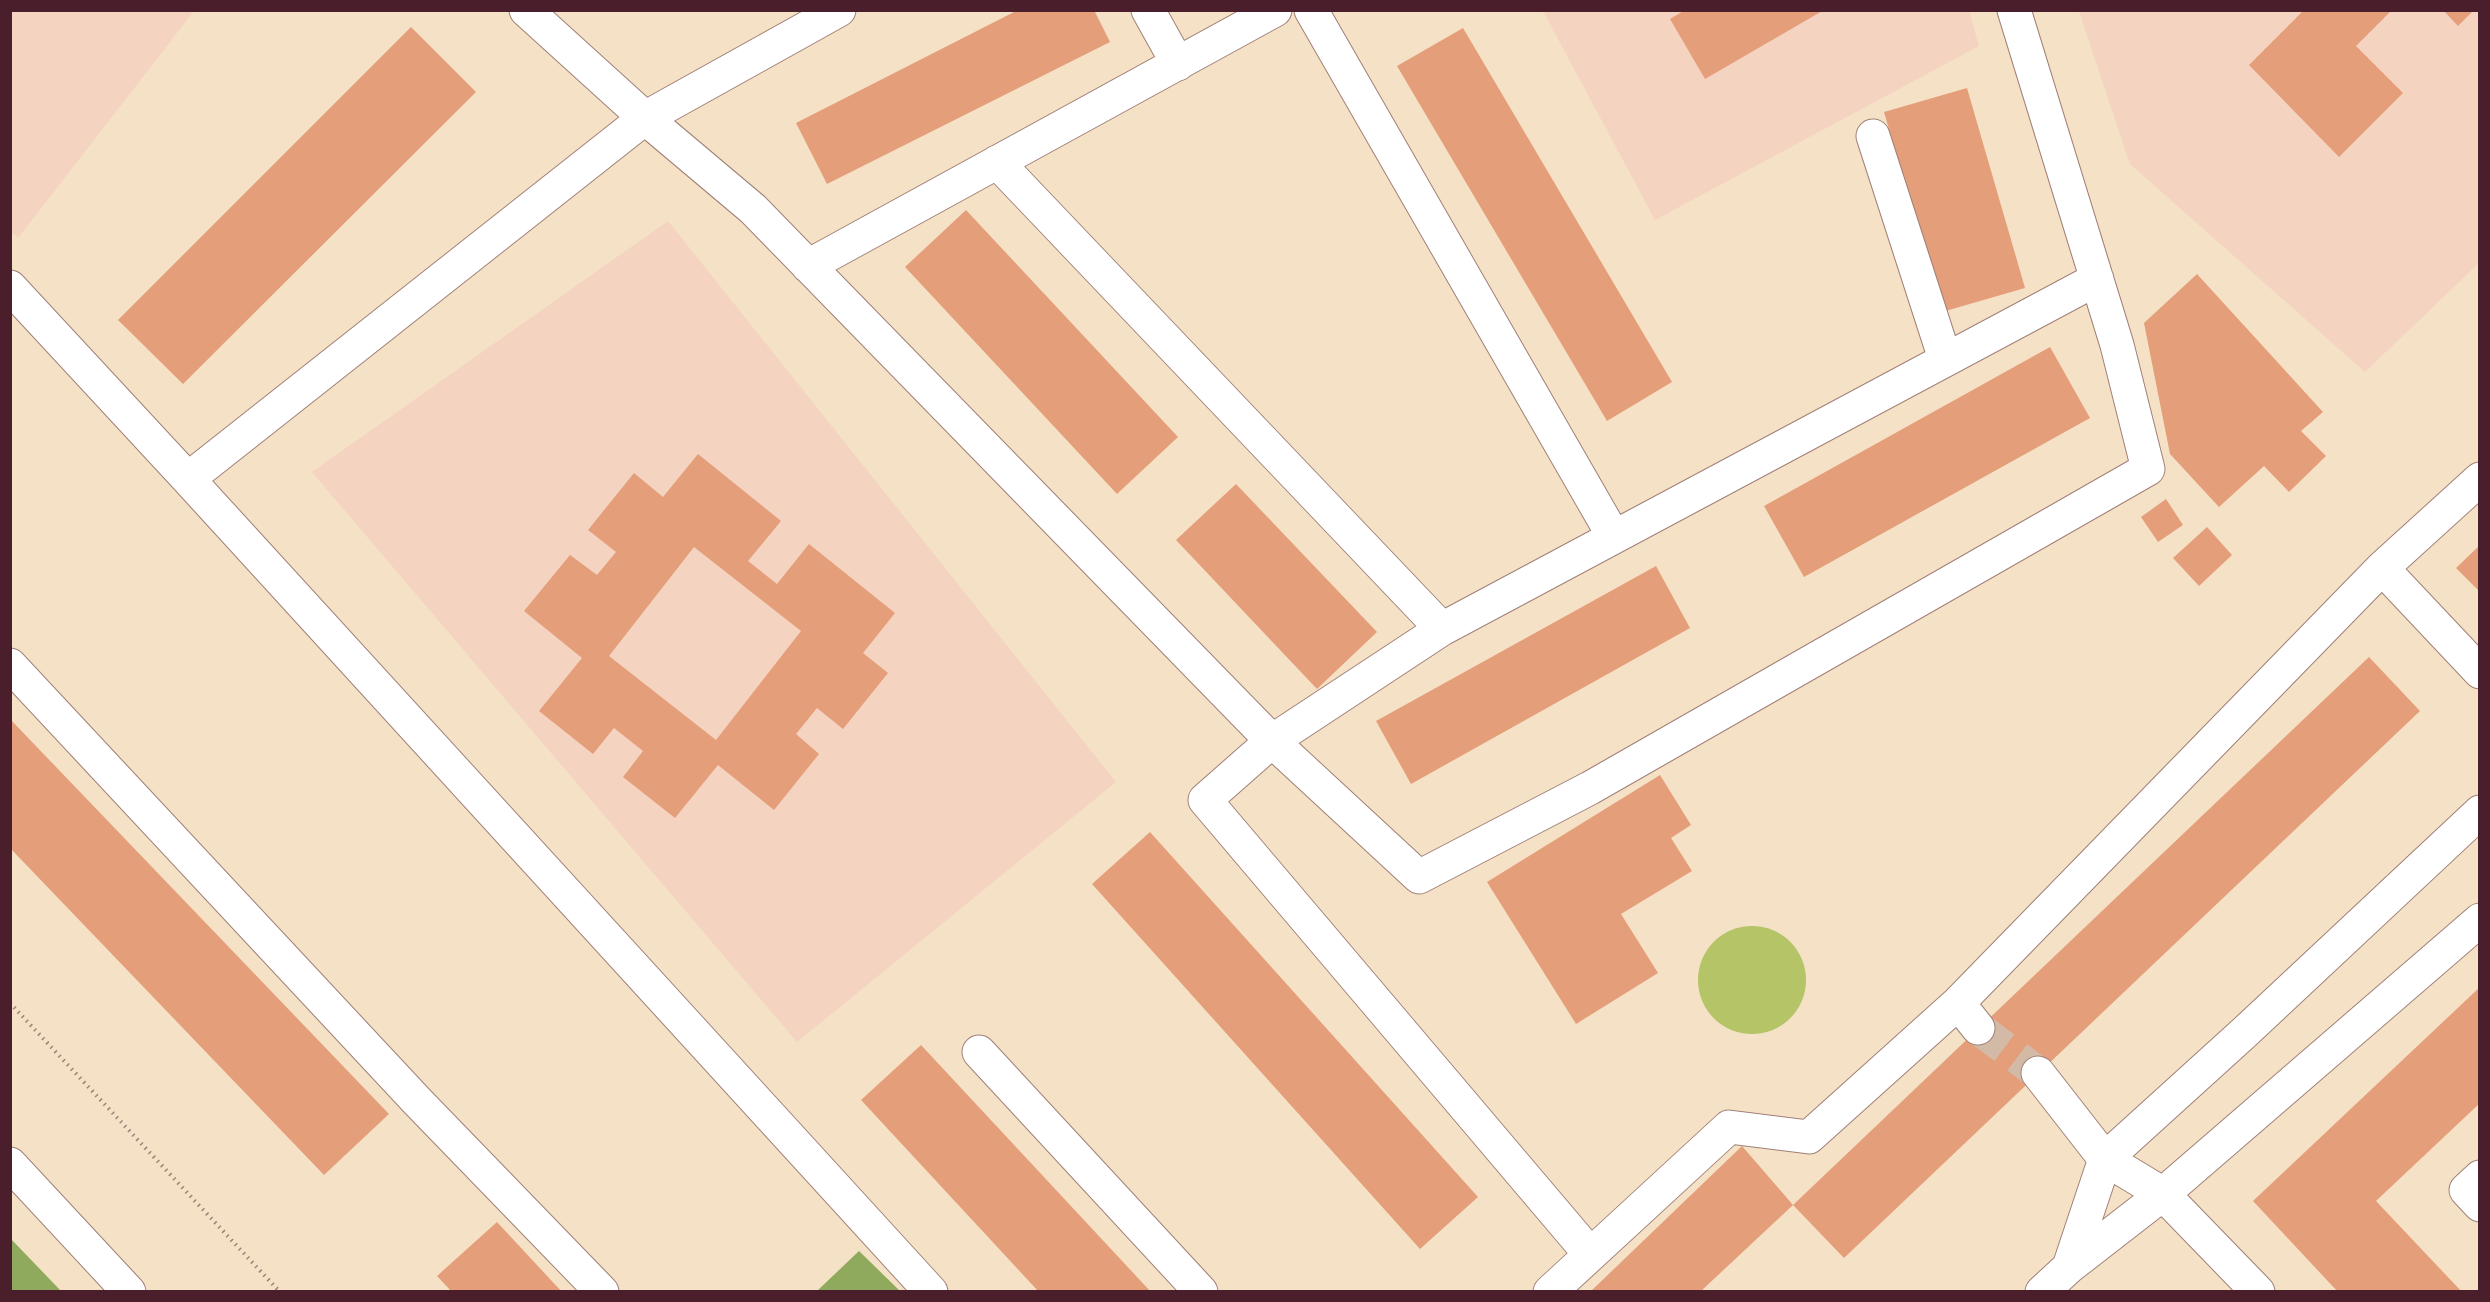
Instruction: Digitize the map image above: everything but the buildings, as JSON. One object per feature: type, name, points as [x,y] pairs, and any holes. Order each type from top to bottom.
[{"type":"street","points":[[526,10],[645,118],[753,209],[1272,741],[1419,877],[1590,788],[2148,470],[2117,345],[2014,10]]},
{"type":"street","points":[[188,479],[645,118],[838,10]]},
{"type":"street","points":[[1148,10],[1178,64]]},
{"type":"street","points":[[807,266],[1275,10]]},
{"type":"street","points":[[1311,10],[1614,537]]},
{"type":"street","points":[[1873,136],[1945,359]]},
{"type":"street","points":[[998,162],[1442,628]]},
{"type":"street","points":[[1590,1254],[1205,800],[1272,741],[1442,628],[2097,279]]},
{"type":"street","points":[[10,287],[931,1292]]},
{"type":"street","points":[[1550,1292],[1729,1126],[1809,1137],[1958,1003],[2382,568],[2480,479]]},
{"type":"street","points":[[2382,568],[2480,672]]},
{"type":"street","points":[[10,665],[417,1101],[602,1292]]},
{"type":"street","points":[[2068,1268],[2105,1159],[2245,1032],[2480,812]]},
{"type":"street","points":[[2042,1292],[2068,1268],[2163,1194],[2480,920]]},
{"type":"street","points":[[1958,1003],[1978,1028]]},
{"type":"street","points":[[979,1052],[1201,1292]]},
{"type":"street","points":[[2038,1073],[2105,1159],[2163,1194],[2258,1292]]},
{"type":"street","points":[[10,1164],[129,1292]]},
{"type":"street","points":[[2480,1177],[2466,1190],[2480,1205]]},
{"type":"path","points":[[10,1003],[280,1292]]},
{"type":"shaded area","points":[[10,11],[194,11],[18,238],[10,231]]},
{"type":"shaded area","points":[[1543,11],[1969,11],[1979,46],[1655,220]]},
{"type":"shaded area","points":[[2079,11],[2479,11],[2479,263],[2365,372],[2130,164]]},
{"type":"shaded area","points":[[668,221],[1116,782],[797,1042],[312,472]]},
{"type":"green space","points":[[1752,926],[1773,930],[1790,942],[1802,959],[1806,980],[1802,1001],[1790,1018],[1773,1030],[1752,1034],[1731,1030],[1714,1018],[1702,1001],[1698,980],[1702,959],[1714,942],[1731,930]]},
{"type":"green space","points":[[11,1239],[61,1291],[11,1291]]},
{"type":"green space","points":[[859,1251],[900,1291],[817,1291]]},
{"type":"tunnel","points":[[1978,1028],[2038,1073]]}]
